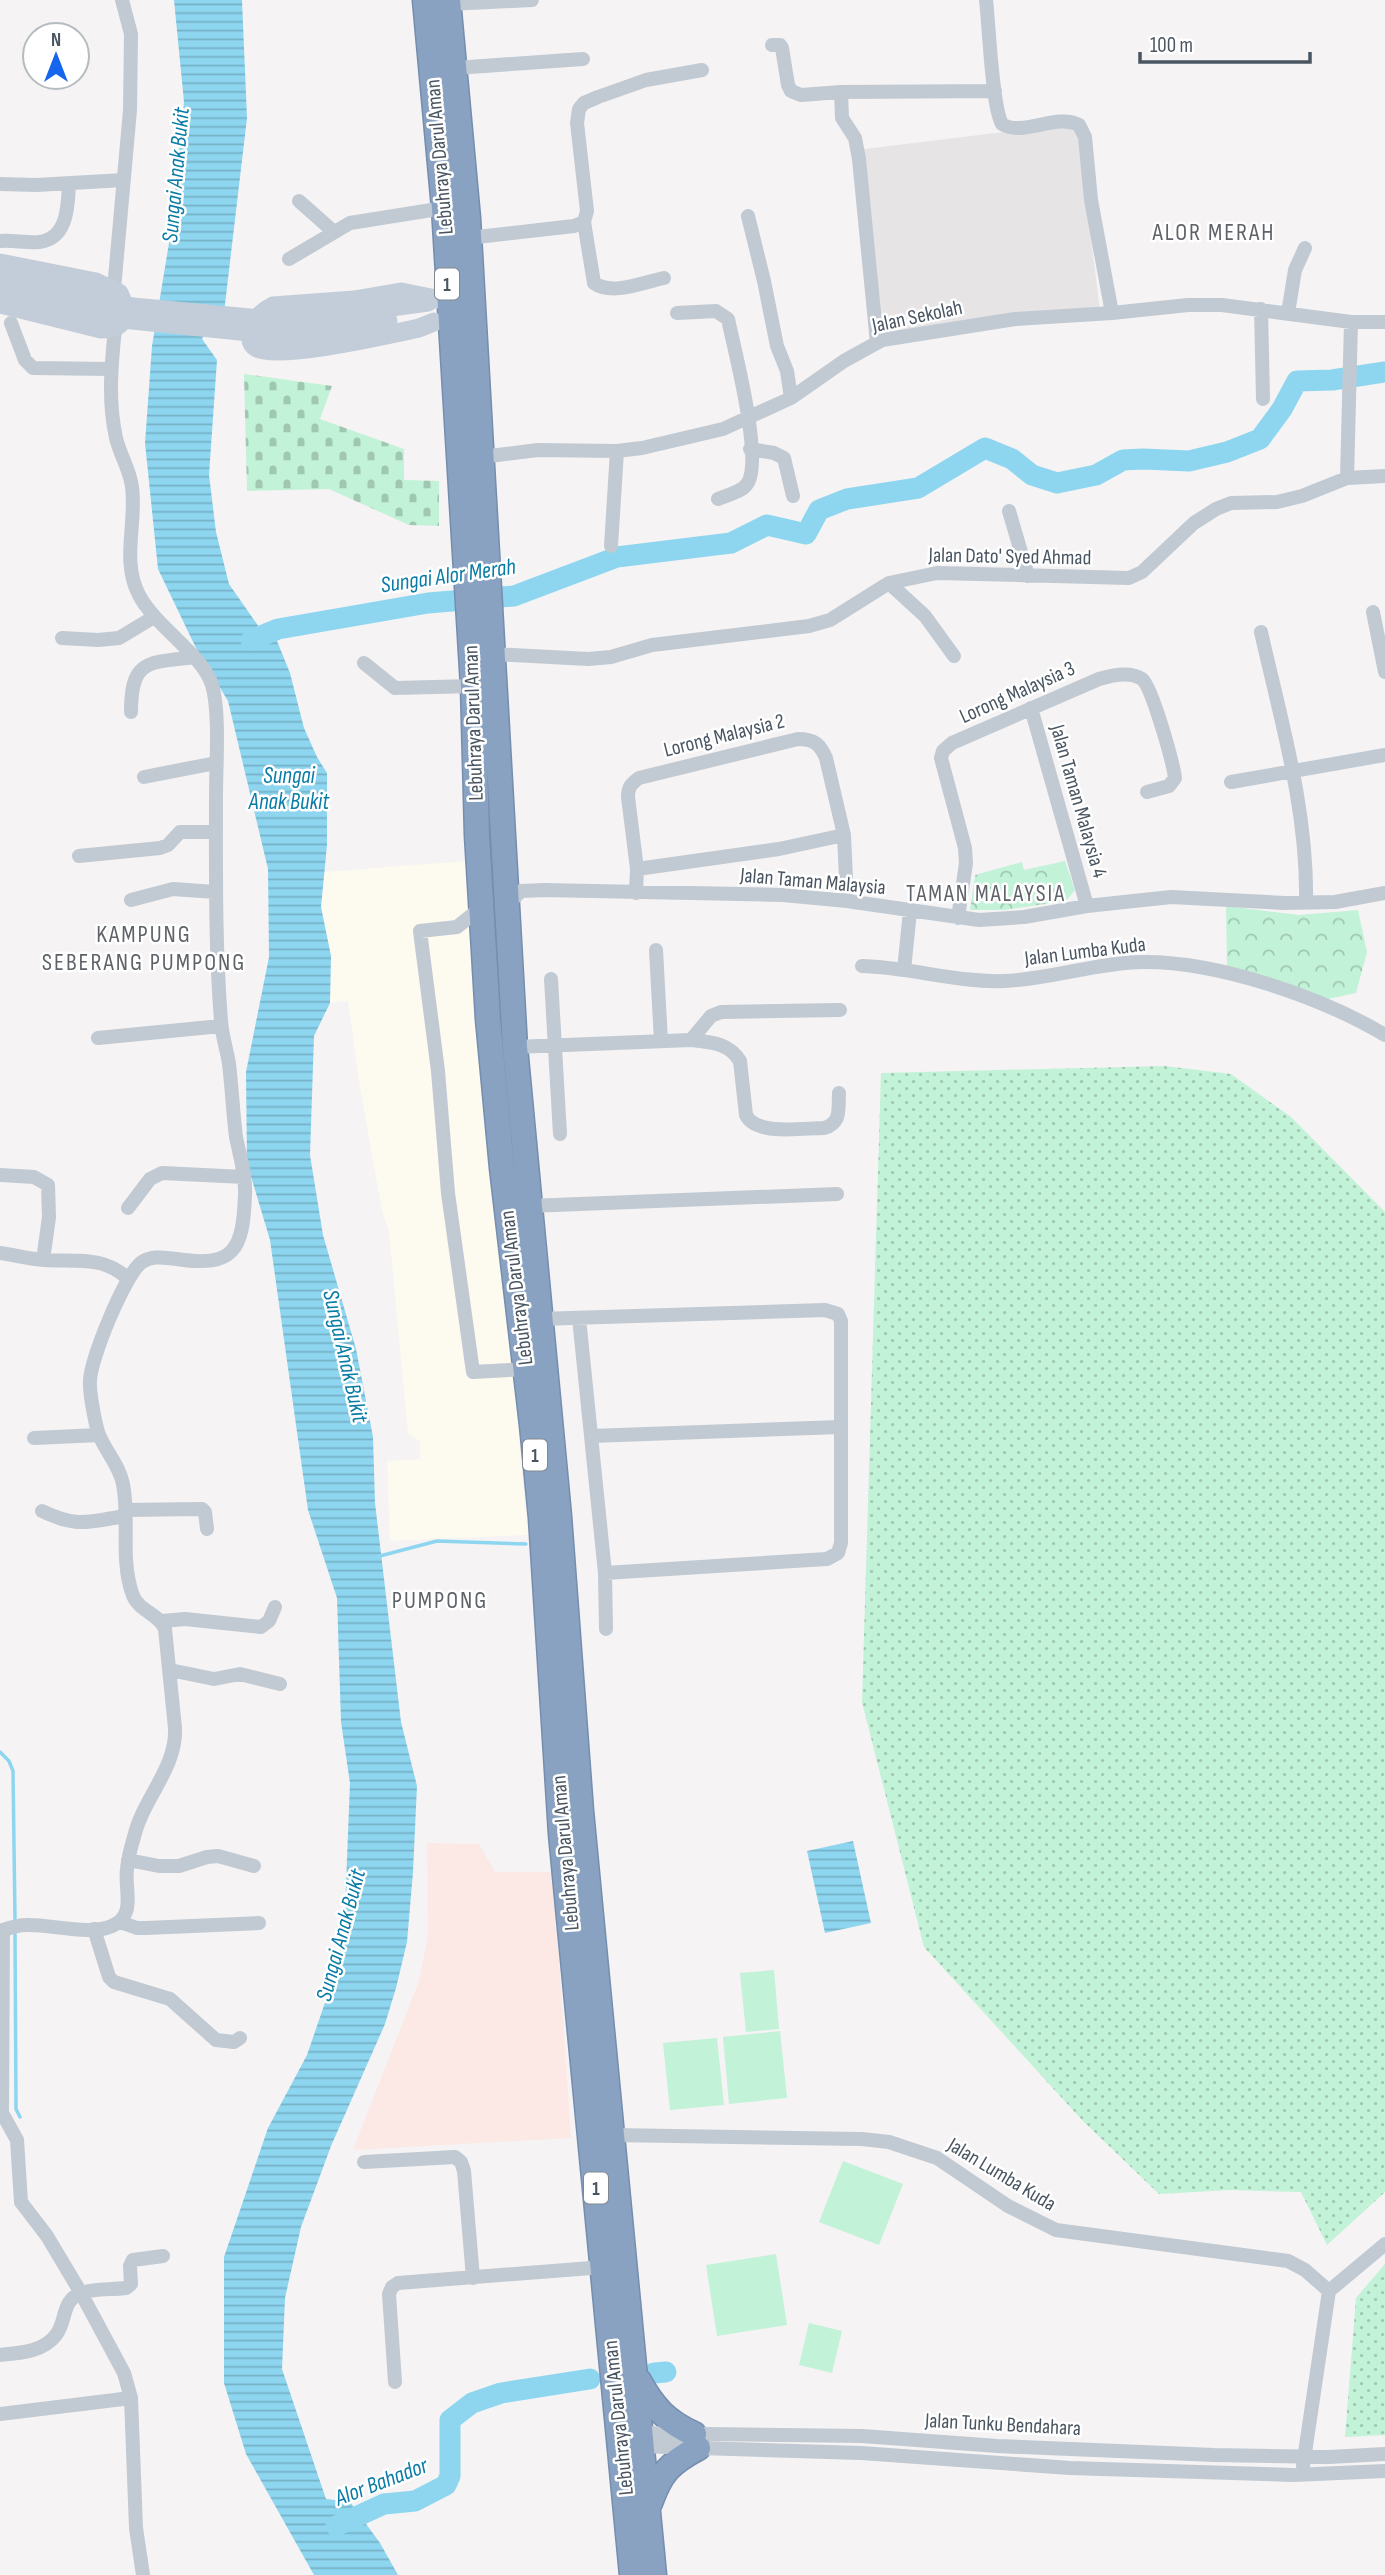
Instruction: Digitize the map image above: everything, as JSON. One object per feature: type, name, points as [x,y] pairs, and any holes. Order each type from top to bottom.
[{"type":"highway","name":"Lebuhraya Darul Aman","points":[[441,1],[455,68],[469,239],[481,457],[476,568]]},
{"type":"highway","name":"Lebuhraya Darul Aman","points":[[441,1],[444,208],[442,329],[476,568],[479,619],[473,686],[477,835],[501,899]]},
{"type":"highway","name":"Lebuhraya Darul Aman","points":[[479,619],[493,654],[501,899],[559,1516],[578,1801],[613,2134],[634,2371],[630,2440],[648,2506],[643,2572]]},
{"type":"highway","name":"Lebuhraya Darul Aman","points":[[501,899],[495,907],[486,968],[502,1168],[541,1518],[561,1834],[604,2267],[630,2440],[643,2572]]},
{"type":"highway","points":[[557,1768],[578,1801],[569,1808],[561,1834]]},
{"type":"highway","points":[[634,2371],[650,2402],[664,2417],[696,2441],[660,2477],[648,2506]]},
{"type":"street","points":[[114,289],[130,110],[131,34],[122,0]]},
{"type":"street","points":[[441,1],[532,0]]},
{"type":"street","points":[[986,0],[999,119],[1006,127],[1068,121],[1079,125],[1085,137],[1091,200],[1112,313]]},
{"type":"street","points":[[772,45],[780,45],[782,48],[788,85],[791,91],[801,95],[841,92],[995,91]]},
{"type":"street","points":[[455,68],[583,59]]},
{"type":"street","points":[[664,278],[611,289],[601,288],[594,283],[584,222],[587,211],[577,123],[579,109],[584,103],[646,80],[702,70]]},
{"type":"street","points":[[841,92],[842,118],[855,138],[859,159],[877,343]]},
{"type":"street","points":[[0,184],[69,184],[124,180]]},
{"type":"street","points":[[0,241],[38,242],[52,237],[65,221],[69,184]]},
{"type":"street","points":[[299,201],[334,232]]},
{"type":"street","points":[[289,259],[342,226],[362,220],[444,208]]},
{"type":"street","points":[[748,216],[777,346],[788,371],[791,398]]},
{"type":"street","points":[[469,239],[574,226],[584,222]]},
{"type":"street","points":[[1288,313],[1294,270],[1305,248]]},
{"type":"street","points":[[0,264],[96,282],[114,289],[123,298],[126,309],[123,321],[115,329],[110,369],[116,437],[132,483],[132,577],[136,591],[154,617],[204,669],[214,692],[215,892],[221,1026],[229,1061],[237,1140],[244,1177],[245,1198],[239,1240],[229,1255],[212,1261],[148,1259],[138,1265],[128,1279],[97,1353],[90,1381],[99,1435],[116,1463],[123,1484],[124,1547],[133,1598],[140,1608],[162,1621],[201,1620],[261,1627],[269,1621],[275,1607]]},
{"type":"street","points":[[0,278],[133,307],[304,321],[386,314],[415,319],[442,329]]},
{"type":"street","points":[[0,292],[76,311],[132,320],[288,336],[322,334],[442,297]]},
{"type":"street","points":[[442,297],[401,292],[354,300],[274,306],[264,310],[256,319],[250,334],[251,343],[262,351],[306,349],[419,328],[442,329]]},
{"type":"street","points":[[0,304],[101,329],[115,329]]},
{"type":"street","name":"Jalan Sekolah","points":[[481,457],[538,450],[617,451],[723,429],[791,398],[844,361],[877,343],[1015,319],[1188,305],[1222,305],[1351,322],[1385,322]]},
{"type":"street","points":[[1261,309],[1263,399]]},
{"type":"street","points":[[677,313],[716,311],[728,319],[750,418],[748,483],[718,499]]},
{"type":"street","points":[[1347,478],[1351,322]]},
{"type":"street","points":[[10,323],[25,360],[33,368],[110,369]]},
{"type":"street","points":[[750,449],[774,453],[783,458],[793,496]]},
{"type":"street","points":[[611,546],[617,451]]},
{"type":"street","name":"Jalan Dato' Syed Ahmad","points":[[493,654],[588,659],[611,657],[652,645],[808,626],[830,620],[889,583],[937,573],[1129,578],[1142,572],[1194,523],[1216,509],[1231,503],[1277,502],[1302,496],[1347,478],[1385,475]]},
{"type":"street","points":[[1009,511],[1028,576]]},
{"type":"street","points":[[889,583],[925,616],[954,656]]},
{"type":"street","points":[[1373,612],[1385,672]]},
{"type":"street","points":[[62,638],[119,638],[154,617]]},
{"type":"street","points":[[1261,632],[1292,772],[1307,860],[1306,903]]},
{"type":"street","points":[[131,712],[133,682],[143,668],[156,662],[194,657]]},
{"type":"street","points":[[364,663],[395,688],[473,686]]},
{"type":"street","name":"Lorong Malaysia 3","points":[[958,918],[966,863],[965,848],[942,766],[943,751],[952,743],[1111,676],[1128,675],[1144,681],[1149,687],[1175,778],[1170,786],[1147,792]]},
{"type":"street","name":"Jalan Taman Malaysia 4","points":[[1031,708],[1087,906]]},
{"type":"street","name":"Lorong Malaysia 2","points":[[636,893],[637,869],[629,786],[639,778],[798,738],[811,739],[821,747],[844,835],[847,901]]},
{"type":"street","points":[[1231,782],[1385,755]]},
{"type":"street","points":[[144,777],[216,763]]},
{"type":"street","points":[[79,856],[160,848],[168,845],[184,831],[216,832]]},
{"type":"street","points":[[637,869],[779,849],[844,835]]},
{"type":"street","points":[[131,900],[173,889],[215,892]]},
{"type":"street","name":"Jalan Taman Malaysia","points":[[501,899],[521,891],[544,890],[783,895],[847,901],[958,918],[1003,919],[1171,897],[1306,903],[1335,902],[1385,893]]},
{"type":"street","points":[[501,899],[457,927],[420,931],[438,1072],[448,1193],[473,1372],[526,1369]]},
{"type":"street","points":[[904,970],[911,911]]},
{"type":"street","points":[[656,950],[661,1041]]},
{"type":"street","name":"Jalan Lumba Kuda","points":[[862,965],[1003,981],[1106,965],[1143,962],[1184,965],[1206,968],[1317,1001],[1385,1035]]},
{"type":"street","points":[[551,979],[561,1134]]},
{"type":"street","points":[[691,1041],[711,1016],[721,1013],[840,1010]]},
{"type":"street","points":[[98,1038],[221,1026]]},
{"type":"street","points":[[515,1047],[661,1041],[719,1044],[735,1054],[740,1061],[746,1115],[755,1126],[775,1129],[831,1126],[838,1117],[839,1093]]},
{"type":"street","points":[[128,1208],[150,1179],[162,1172],[244,1177]]},
{"type":"street","points":[[0,1175],[34,1177],[48,1185],[49,1217],[43,1260]]},
{"type":"street","points":[[529,1206],[837,1194]]},
{"type":"street","points":[[0,1253],[43,1260],[91,1260],[107,1264],[128,1279]]},
{"type":"street","points":[[539,1319],[833,1311],[841,1321],[841,1549],[835,1556],[827,1559],[605,1573]]},
{"type":"street","points":[[579,1318],[605,1573],[606,1629]]},
{"type":"street","points":[[591,1436],[840,1427]]},
{"type":"street","points":[[34,1438],[99,1435]]},
{"type":"street","points":[[42,1511],[61,1520],[77,1523],[125,1513],[202,1509],[205,1512],[207,1529]]},
{"type":"street","points":[[143,2575],[136,2528],[131,2398],[124,2373],[47,2236],[21,2202],[17,2140],[2,2113],[2,1931],[24,1925],[94,1929],[110,1927],[120,1922],[128,1909],[128,1860],[137,1823],[174,1749],[170,1670],[162,1621]]},
{"type":"street","points":[[170,1670],[214,1679],[240,1674],[280,1684]]},
{"type":"street","points":[[128,1860],[159,1866],[179,1866],[218,1856],[254,1866]]},
{"type":"street","points":[[120,1922],[137,1928],[259,1923]]},
{"type":"street","points":[[94,1929],[114,1982],[170,1999],[216,2040],[234,2042],[240,2038]]},
{"type":"street","name":"Jalan Lumba Kuda","points":[[613,2134],[862,2139],[889,2142],[937,2158],[1008,2206],[1056,2230],[1288,2261],[1305,2270],[1329,2291]]},
{"type":"street","points":[[364,2162],[455,2157],[461,2162],[473,2278]]},
{"type":"street","points":[[1303,2475],[1303,2457],[1329,2291],[1385,2244]]},
{"type":"street","points":[[0,2355],[30,2351],[51,2340],[61,2327],[70,2301],[81,2293],[126,2288],[131,2284],[130,2266],[133,2260],[163,2256]]},
{"type":"street","points":[[395,2382],[389,2294],[392,2287],[398,2283],[604,2267]]},
{"type":"street","points":[[0,2413],[131,2398]]},
{"type":"street","points":[[861,2453],[862,2436]]},
{"type":"street","name":"Jalan Tunku Bendahara","points":[[630,2440],[696,2441],[862,2436],[997,2446],[1303,2457],[1385,2454]]},
{"type":"street","name":"Jalan Tunku Bendahara","points":[[696,2441],[1070,2468],[1303,2475],[1385,2471]]},
{"type":"shaded area","points":[[1077,123],[1100,311],[880,338],[857,150]]},
{"type":"shaded area","points":[[467,861],[528,1535],[390,1541],[387,1461],[420,1459],[420,1442],[408,1434],[389,1232],[382,1211],[360,1088],[348,1001],[330,1003],[331,956],[321,907],[324,872]]},
{"type":"shaded area","points":[[427,1843],[479,1844],[495,1872],[553,1872],[571,2138],[353,2150],[419,1981],[428,1936]]},
{"type":"green space","points":[[244,374],[332,386],[320,419],[404,449],[404,480],[439,481],[439,526],[409,525],[329,489],[247,491]]},
{"type":"green space","points":[[1065,861],[1075,890],[1066,901],[1004,910],[970,910],[975,875],[1022,862],[1024,870]]},
{"type":"green space","points":[[1226,906],[1299,915],[1358,910],[1367,952],[1356,993],[1328,999],[1227,971]]},
{"type":"green space","points":[[1165,1066],[1231,1074],[1291,1117],[1385,1212],[1385,2192],[1327,2245],[1301,2192],[1230,2190],[1159,2194],[1082,2120],[924,1947],[862,1702],[881,1073]]},
{"type":"green space","points":[[774,1970],[779,2029],[746,2032],[740,1973]]},
{"type":"green space","points":[[780,2031],[787,2098],[729,2104],[723,2037]]},
{"type":"green space","points":[[717,2038],[724,2105],[670,2110],[663,2043]]},
{"type":"green space","points":[[843,2161],[903,2184],[879,2245],[819,2222]]},
{"type":"green space","points":[[776,2254],[787,2325],[717,2336],[706,2265]]},
{"type":"green space","points":[[1385,2264],[1385,2435],[1345,2437],[1356,2298]]},
{"type":"green space","points":[[809,2323],[842,2331],[832,2373],[799,2365]]},
{"type":"water","name":"Sungai Anak Bukit","points":[[174,0],[242,0],[247,118],[223,321],[210,324],[202,339],[217,360],[209,475],[216,532],[229,584],[259,627],[278,629],[277,641],[290,673],[304,728],[327,773],[327,845],[321,907],[331,956],[330,1003],[314,1036],[310,1155],[323,1235],[356,1349],[373,1437],[375,1503],[401,1722],[417,1786],[407,1942],[385,2024],[331,2146],[301,2227],[285,2298],[282,2369],[326,2499],[350,2502],[380,2543],[398,2575],[314,2575],[246,2454],[224,2383],[224,2257],[268,2128],[307,2055],[330,1988],[344,1934],[350,1783],[341,1722],[337,1598],[308,1510],[270,1240],[247,1163],[246,1072],[269,957],[268,869],[228,701],[196,648],[158,569],[145,443],[152,346],[171,231],[184,102]]},
{"type":"water","points":[[853,1841],[871,1923],[825,1933],[807,1851]]},
{"type":"waterway","name":"Sungai Alor Merah","points":[[251,640],[278,629],[428,603],[514,596],[617,557],[731,543],[767,525],[806,534],[819,510],[847,499],[918,488],[985,448],[1012,459],[1032,475],[1057,483],[1096,475],[1123,460],[1189,461],[1227,452],[1260,439],[1282,409],[1297,381],[1332,380],[1385,372]]},
{"type":"waterway","points":[[376,1557],[437,1541],[526,1544]]},
{"type":"waterway","points":[[0,1752],[9,1761],[13,1771],[15,1919]]},
{"type":"waterway","points":[[15,1934],[16,2109],[20,2117]]},
{"type":"waterway","name":"Alor Bahador","points":[[654,2373],[666,2372]]},
{"type":"waterway","name":"Alor Bahador","points":[[336,2526],[384,2504],[415,2501],[446,2485],[450,2476],[450,2420],[472,2403],[501,2393],[590,2379]]},
{"type":"district","name":"ALOR MERAH","points":[[1214,232]]},
{"type":"district","name":"TAMAN MALAYSIA","points":[[986,893]]},
{"type":"district","name":"KAMPUNG SEBERANG PUMPONG","points":[[144,948]]},
{"type":"district","name":"PUMPONG","points":[[440,1600]]}]
